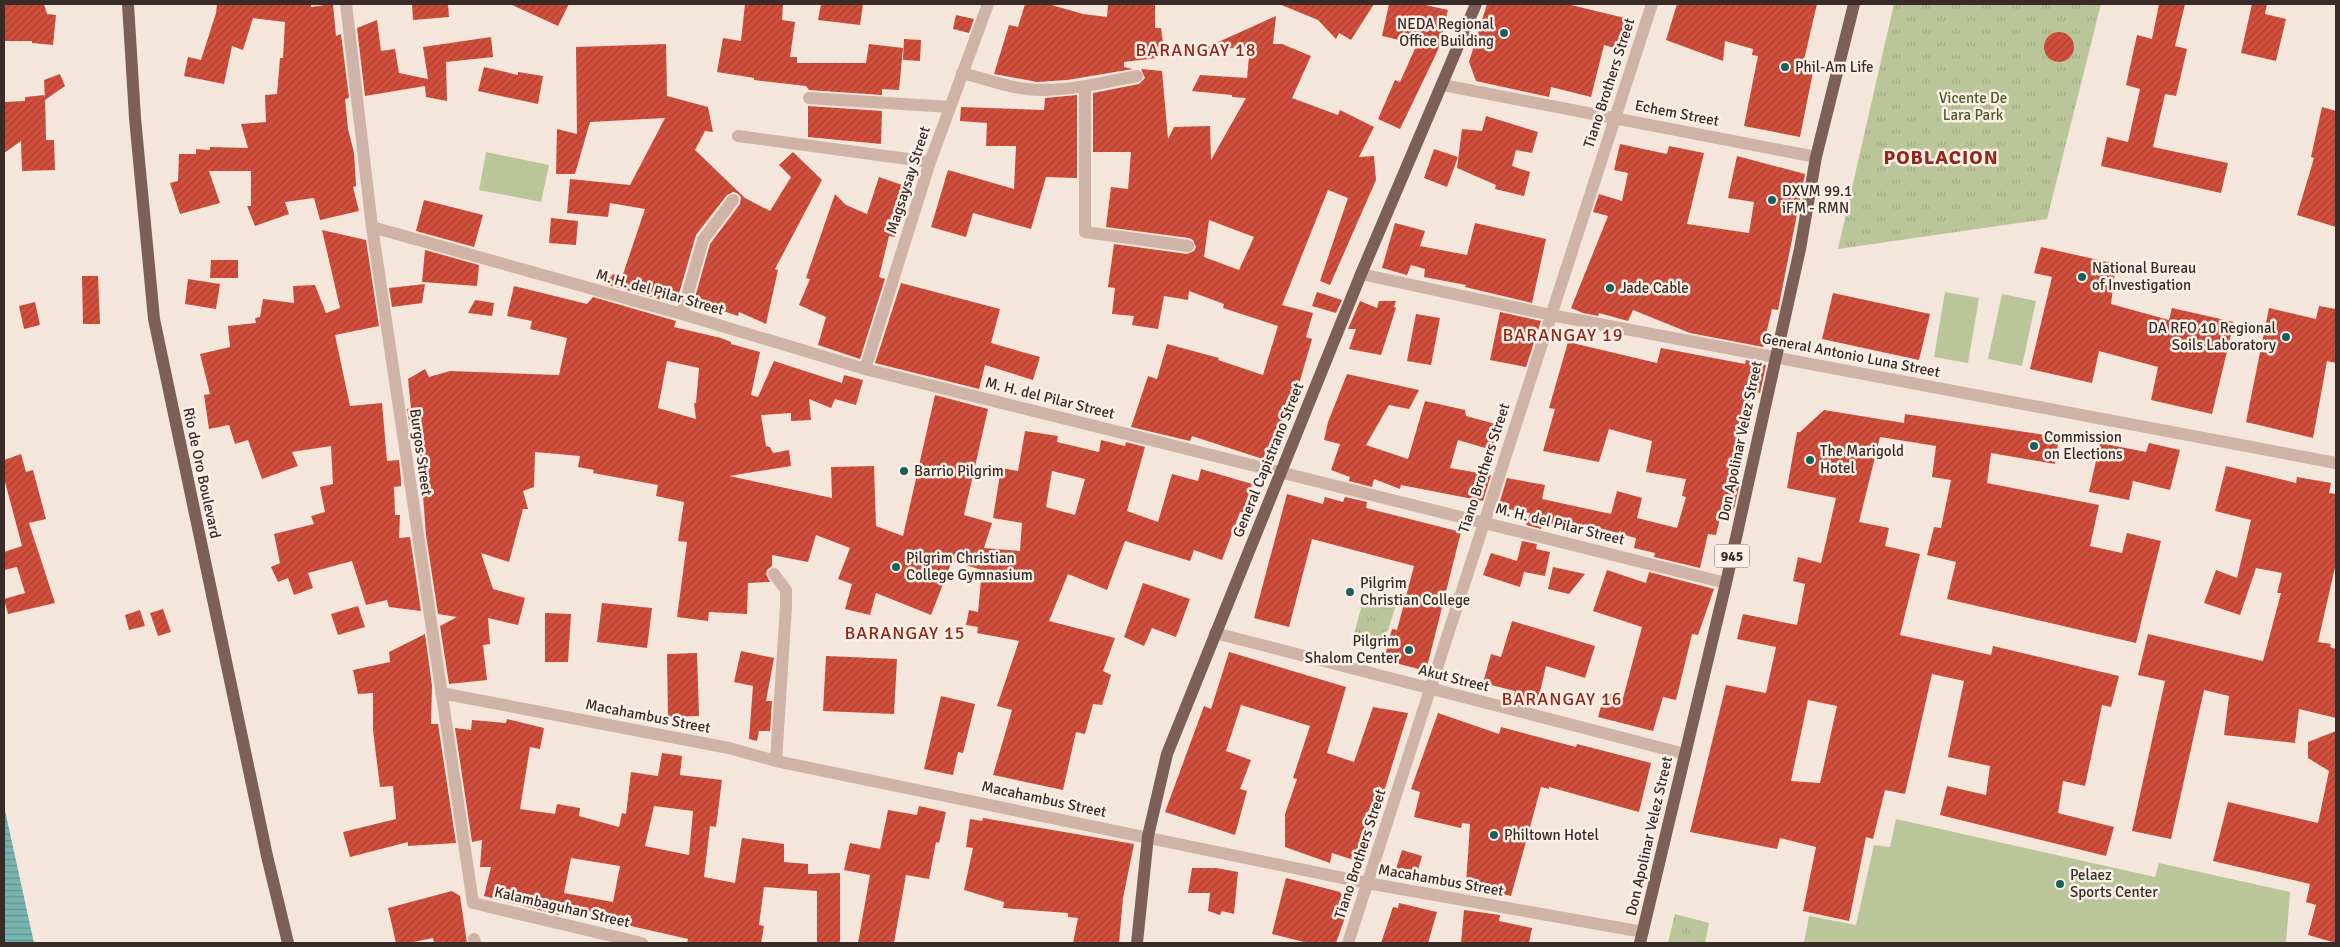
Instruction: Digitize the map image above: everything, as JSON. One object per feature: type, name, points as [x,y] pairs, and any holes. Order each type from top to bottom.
[{"type":"main road","name":"Rio de Oro Boulevard","points":[[128,4],[135,128],[154,319],[267,856],[288,943]]},
{"type":"main road","name":"General Capistrano Street","points":[[1137,943],[1148,836],[1167,754],[1360,274],[1443,85],[1476,4]]},
{"type":"main road","name":"Don Apolinar Velez Street","points":[[1641,937],[1726,583],[1800,249],[1816,157],[1854,4]]},
{"type":"street","name":"Burgos Street","points":[[346,4],[372,227],[474,903]]},
{"type":"street","name":"Magsaysay Street","points":[[864,369],[930,162],[988,4]]},
{"type":"street","name":"Tiano Brothers Street","points":[[1348,943],[1652,4]]},
{"type":"street","points":[[962,73],[1025,89],[1049,90],[1085,86],[1137,76]]},
{"type":"street","name":"Echem Street","points":[[1443,85],[1816,157]]},
{"type":"street","points":[[1085,86],[1085,232],[1188,246]]},
{"type":"street","points":[[809,98],[950,107]]},
{"type":"street","points":[[738,136],[930,162]]},
{"type":"street","points":[[682,314],[695,261],[703,240],[733,200]]},
{"type":"street","name":"M. H. del Pilar Street","points":[[372,227],[682,314],[864,369],[1726,583]]},
{"type":"street","name":"General Antonio Luna Street","points":[[1360,274],[1551,315],[2207,441],[2336,463]]},
{"type":"street","points":[[774,574],[786,590],[776,761]]},
{"type":"street","name":"Akut Street","points":[[1215,633],[1685,754]]},
{"type":"street","name":"Macahambus Street","points":[[441,692],[729,748],[776,761],[1148,836],[1368,883],[1641,937]]},
{"type":"street","name":"Kalambaguhan Street","points":[[474,903],[642,943]]},
{"type":"green space","name":"Vicente De Lara Park","points":[[1894,4],[2101,4],[2047,219],[1838,249]]},
{"type":"green space","points":[[486,152],[549,165],[541,202],[479,190]]},
{"type":"green space","points":[[1945,292],[1979,298],[1968,363],[1934,357]]},
{"type":"green space","points":[[2002,294],[2036,301],[2022,366],[1988,359]]},
{"type":"green space","points":[[1364,597],[1396,605],[1388,630],[1371,646],[1353,638]]},
{"type":"green space","name":"Pelaez Sports Center","points":[[1896,819],[2155,877],[2159,863],[2290,892],[2286,943],[1804,943],[1809,916],[1856,925],[1874,845],[1890,847]]},
{"type":"green space","points":[[1675,914],[1709,923],[1705,943],[1668,943]]},
{"type":"water","points":[[4,806],[34,943],[4,943]]},
{"type":"building","points":[[4,4],[44,4],[47,14],[56,15],[53,45],[32,43],[32,41],[4,41]]},
{"type":"building","points":[[217,4],[311,4],[311,7],[333,4],[336,36],[341,34],[349,98],[345,99],[348,129],[354,153],[356,186],[353,187],[359,211],[320,220],[314,198],[285,202],[289,214],[255,226],[247,206],[251,206],[251,171],[209,171],[220,203],[180,214],[170,183],[178,181],[179,154],[196,154],[196,149],[210,150],[210,147],[248,148],[241,124],[266,122],[265,95],[277,94],[280,58],[283,58],[285,22],[253,18],[243,50],[232,46],[224,84],[184,76],[188,57],[201,60],[216,13]]},
{"type":"building","points":[[412,4],[448,4],[449,17],[413,20]]},
{"type":"building","points":[[510,4],[569,4],[558,26]]},
{"type":"building","points":[[745,4],[783,4],[782,20],[795,22],[790,57],[797,57],[797,63],[866,63],[869,44],[903,48],[899,90],[882,89],[882,95],[809,90],[806,86],[754,80],[754,78],[717,72],[723,38],[741,41]]},
{"type":"building","points":[[821,4],[863,4],[860,25],[818,20]]},
{"type":"building","points":[[1025,4],[1048,4],[1083,14],[1107,17],[1108,4],[1155,4],[1155,28],[1161,28],[1165,57],[1124,62],[1124,67],[1133,69],[1067,80],[1037,82],[994,74],[1009,25],[1018,27]]},
{"type":"building","points":[[1279,4],[1374,4],[1351,40],[1339,33],[1336,39],[1318,20]]},
{"type":"building","points":[[1389,4],[1421,4],[1448,10],[1438,50],[1400,129],[1378,119],[1395,80],[1400,82],[1417,44],[1382,36]]},
{"type":"building","points":[[1487,4],[1567,4],[1629,19],[1621,50],[1604,45],[1591,97],[1551,87],[1549,97],[1476,81],[1469,62]]},
{"type":"building","name":"Phil-Am Life","points":[[1677,4],[1817,4],[1804,60],[1815,62],[1800,137],[1744,126],[1758,56],[1752,55],[1753,49],[1725,41],[1723,61],[1666,40]]},
{"type":"building","points":[[2159,4],[2185,4],[2175,46],[2187,49],[2176,96],[2165,94],[2153,147],[2228,163],[2221,193],[2101,166],[2107,137],[2128,142],[2140,89],[2126,85],[2137,35],[2152,39]]},
{"type":"building","points":[[2252,4],[2267,4],[2265,14],[2286,19],[2276,61],[2241,53]]},
{"type":"building","points":[[956,15],[974,19],[969,33],[953,29]]},
{"type":"building","points":[[1276,16],[1273,44],[1282,44],[1311,56],[1292,98],[1338,115],[1340,110],[1374,127],[1359,157],[1374,156],[1376,180],[1330,285],[1320,281],[1348,198],[1328,190],[1282,305],[1313,313],[1306,337],[1312,339],[1299,384],[1295,383],[1269,461],[1192,436],[1190,441],[1131,427],[1148,376],[1157,379],[1167,344],[1219,358],[1218,360],[1263,375],[1278,326],[1223,308],[1224,304],[1189,291],[1188,300],[1164,296],[1158,329],[1132,325],[1134,316],[1112,314],[1115,288],[1108,287],[1114,244],[1187,254],[1194,251],[1196,247],[1193,240],[1189,238],[1106,227],[1111,187],[1128,189],[1131,152],[1093,152],[1093,93],[1139,84],[1145,78],[1141,69],[1162,71],[1168,139],[1174,127],[1210,126],[1211,160],[1246,98],[1192,91],[1200,75],[1247,78],[1250,46],[1206,51],[1205,48]],"holes":[[[1209,220],[1254,237],[1239,270],[1204,257]]]},
{"type":"building","points":[[377,20],[381,51],[395,49],[399,73],[428,79],[423,47],[491,37],[493,57],[446,62],[447,101],[426,97],[425,86],[365,96],[357,28]]},
{"type":"building","points":[[2059,32],[2065,33],[2073,41],[2073,53],[2065,61],[2059,62],[2053,61],[2045,53],[2044,47],[2045,41],[2053,33]]},
{"type":"building","points":[[904,39],[921,40],[920,61],[903,60]]},
{"type":"building","points":[[666,44],[667,96],[708,107],[713,132],[705,131],[695,150],[745,198],[770,211],[791,177],[779,165],[793,152],[822,180],[775,269],[778,270],[766,324],[739,312],[738,316],[694,301],[710,244],[740,204],[741,197],[737,193],[733,192],[727,195],[696,235],[676,304],[605,284],[613,274],[622,277],[645,209],[610,203],[608,217],[567,213],[570,179],[630,185],[665,118],[590,122],[575,174],[556,174],[557,129],[577,134],[576,47]]},
{"type":"building","points":[[484,67],[518,75],[518,72],[543,76],[538,104],[478,91]]},
{"type":"building","points":[[60,74],[65,86],[45,100],[44,80]]},
{"type":"building","points":[[45,95],[46,140],[54,140],[55,170],[22,171],[21,141],[4,153],[4,102],[25,101],[25,97]]},
{"type":"building","points":[[1077,95],[1077,178],[1046,177],[1031,229],[973,213],[966,237],[931,227],[948,170],[1014,189],[1016,146],[986,146],[987,123],[960,121],[961,107],[1044,110],[1045,98]]},
{"type":"building","points":[[808,106],[882,111],[881,144],[808,137]]},
{"type":"building","points":[[2322,107],[2336,111],[2336,227],[2297,215],[2314,158],[2311,157]]},
{"type":"building","points":[[1486,116],[1538,132],[1532,153],[1516,150],[1512,166],[1530,172],[1524,196],[1495,189],[1496,185],[1457,168],[1462,129],[1482,131]]},
{"type":"building","points":[[1620,144],[1667,154],[1669,146],[1704,153],[1687,224],[1749,233],[1754,202],[1728,198],[1737,156],[1805,174],[1778,310],[1772,309],[1763,347],[1690,333],[1633,310],[1628,321],[1599,313],[1598,316],[1583,313],[1571,308],[1608,216],[1593,212],[1599,194],[1622,201],[1628,173],[1614,170]]},
{"type":"building","points":[[1434,149],[1458,157],[1447,187],[1424,178]]},
{"type":"building","points":[[879,177],[911,188],[895,237],[889,236],[879,277],[885,279],[860,359],[818,345],[826,317],[799,305],[810,279],[806,278],[835,194],[846,205],[867,214]]},
{"type":"building","points":[[424,200],[483,215],[474,247],[416,231]]},
{"type":"building","points":[[551,218],[578,221],[576,245],[549,243]]},
{"type":"building","points":[[1395,223],[1425,231],[1420,246],[1467,255],[1475,223],[1546,239],[1532,303],[1465,287],[1466,285],[1424,277],[1425,269],[1411,265],[1407,275],[1382,268]]},
{"type":"building","points":[[322,230],[366,240],[379,326],[335,335],[350,406],[382,403],[387,461],[399,460],[401,486],[394,487],[395,515],[400,515],[399,538],[410,537],[421,611],[389,607],[387,600],[366,605],[352,561],[308,573],[313,588],[294,595],[288,578],[278,582],[271,567],[280,563],[274,534],[314,524],[311,516],[325,512],[320,487],[333,484],[331,446],[292,452],[298,466],[262,479],[248,440],[235,444],[229,425],[209,429],[204,395],[210,394],[200,354],[230,347],[228,326],[256,323],[255,318],[260,317],[263,299],[294,303],[293,286],[315,285],[326,313],[340,308]]},
{"type":"building","points":[[2041,247],[2116,264],[2111,304],[2169,320],[2172,308],[2234,322],[2212,414],[2151,400],[2158,367],[2099,351],[2092,383],[2030,369],[2052,277],[2034,273]]},
{"type":"building","points":[[425,250],[479,265],[477,286],[422,282]]},
{"type":"building","points":[[211,260],[238,260],[238,278],[210,278]]},
{"type":"building","points":[[82,276],[98,276],[100,324],[83,324]]},
{"type":"building","points":[[188,279],[220,284],[216,309],[185,304]]},
{"type":"building","points":[[901,283],[1000,309],[991,343],[1040,357],[1033,380],[985,365],[979,389],[875,363]]},
{"type":"building","points":[[425,284],[422,303],[392,307],[389,288]]},
{"type":"building","points":[[514,286],[587,304],[593,297],[676,321],[674,327],[721,338],[731,342],[731,344],[760,352],[751,395],[758,397],[774,361],[842,383],[844,375],[863,380],[856,405],[835,399],[831,408],[809,399],[811,420],[791,421],[791,413],[761,415],[766,446],[770,447],[773,453],[789,450],[791,466],[729,476],[832,498],[831,467],[874,466],[876,526],[903,536],[935,395],[988,409],[964,515],[992,523],[984,548],[1020,551],[1022,523],[993,518],[1001,468],[1018,471],[1025,431],[1058,436],[1057,442],[1099,452],[1101,440],[1125,446],[1126,442],[1145,447],[1127,511],[1158,522],[1172,474],[1198,481],[1201,469],[1252,484],[1243,513],[1240,512],[1222,560],[1194,550],[1190,561],[1125,541],[1107,590],[1068,574],[1049,621],[1115,638],[1103,671],[1111,675],[1102,705],[1093,704],[1085,734],[1076,732],[1063,790],[993,775],[1012,710],[997,706],[1019,641],[977,633],[978,627],[966,625],[969,610],[978,612],[982,570],[952,561],[931,615],[876,593],[870,615],[845,609],[852,584],[838,579],[850,548],[816,535],[808,562],[772,555],[772,566],[767,570],[766,574],[770,582],[748,583],[747,614],[709,612],[708,621],[677,617],[687,542],[678,541],[684,502],[656,496],[658,485],[593,473],[594,470],[578,467],[580,456],[535,452],[534,487],[523,491],[528,509],[523,509],[509,562],[481,553],[493,589],[525,598],[518,625],[488,618],[490,644],[483,645],[487,680],[449,684],[440,626],[457,617],[438,614],[426,535],[418,428],[410,428],[407,409],[411,408],[408,379],[425,369],[429,377],[450,371],[559,375],[567,338],[530,329],[532,321],[507,316]],"holes":[[[667,361],[699,368],[696,403],[694,403],[696,419],[658,408]],[[1052,471],[1085,479],[1075,515],[1046,507]]]},
{"type":"building","points":[[1317,292],[1342,300],[1336,313],[1312,306]]},
{"type":"building","points":[[1833,293],[1930,314],[1919,360],[1822,339]]},
{"type":"building","points":[[475,300],[494,303],[492,316],[468,313]]},
{"type":"building","points":[[1360,301],[1377,308],[1379,301],[1396,301],[1394,307],[1396,308],[1381,355],[1349,349],[1356,329],[1348,329]]},
{"type":"building","points":[[35,302],[40,325],[24,329],[19,306]]},
{"type":"building","points":[[2319,306],[2336,309],[2336,363],[2327,361],[2313,438],[2246,422],[2269,308],[2316,319]]},
{"type":"building","points":[[1500,312],[1541,321],[1526,367],[1490,360]]},
{"type":"building","points":[[1416,314],[1440,318],[1431,365],[1407,361]]},
{"type":"building","points":[[1568,342],[1657,363],[1661,348],[1745,364],[1746,360],[1766,365],[1760,393],[1752,391],[1729,479],[1740,482],[1734,509],[1723,506],[1716,535],[1708,534],[1700,568],[1654,557],[1655,553],[1634,548],[1636,538],[1620,534],[1621,530],[1618,533],[1584,524],[1582,531],[1543,522],[1541,529],[1526,525],[1530,513],[1508,509],[1509,505],[1499,504],[1507,478],[1545,485],[1542,499],[1611,514],[1617,491],[1642,498],[1637,518],[1677,528],[1686,497],[1682,496],[1686,479],[1646,472],[1652,441],[1609,429],[1599,462],[1543,451],[1555,409],[1549,408]]},
{"type":"building","points":[[1347,374],[1419,390],[1409,409],[1389,405],[1366,445],[1408,459],[1425,401],[1465,410],[1466,416],[1503,426],[1492,450],[1458,440],[1450,468],[1491,475],[1483,501],[1401,485],[1400,489],[1374,479],[1372,487],[1349,481],[1350,477],[1331,470],[1340,444],[1324,440],[1328,422]]},
{"type":"building","points":[[1824,410],[1904,423],[1905,414],[2059,437],[2055,464],[1991,453],[1987,483],[2099,505],[2090,546],[2122,553],[2127,533],[2161,541],[2136,643],[1947,599],[1956,562],[1927,555],[1934,527],[1941,528],[1951,480],[1932,477],[1936,446],[1880,437],[1859,522],[1889,528],[1885,546],[1920,554],[1900,635],[1991,655],[1993,646],[2119,676],[2111,707],[2102,705],[2085,786],[2063,781],[2058,813],[2114,827],[2106,856],[1940,815],[1947,786],[1986,795],[1990,766],[1948,757],[1964,681],[1932,674],[1905,794],[1885,790],[1873,839],[1866,837],[1849,921],[1803,911],[1816,847],[1780,838],[1777,849],[1690,832],[1726,685],[1766,693],[1776,647],[1737,639],[1743,614],[1797,625],[1805,584],[1793,581],[1798,557],[1821,563],[1836,498],[1787,488],[1797,432],[1800,432]],"holes":[[[1808,700],[1837,706],[1820,783],[1791,781]]]},
{"type":"building","points":[[2100,443],[2146,452],[2149,443],[2180,450],[2170,490],[2133,481],[2129,500],[2089,492]]},
{"type":"building","points":[[21,454],[26,472],[33,470],[46,519],[29,523],[55,603],[8,614],[4,599],[25,593],[17,567],[4,570],[4,552],[22,546],[4,478],[4,460]]},
{"type":"building","points":[[2226,466],[2296,483],[2297,477],[2331,483],[2329,493],[2336,494],[2336,563],[2318,642],[2331,644],[2330,647],[2336,649],[2336,718],[2299,709],[2295,743],[2224,735],[2229,696],[2204,690],[2171,839],[2132,831],[2165,681],[2138,675],[2148,634],[2263,661],[2281,593],[2277,593],[2282,573],[2256,568],[2240,615],[2204,603],[2216,570],[2237,578],[2251,520],[2215,511]]},
{"type":"building","name":"Pilgrim Christian College","points":[[1287,494],[1323,504],[1325,497],[1343,502],[1345,497],[1367,502],[1366,508],[1461,532],[1426,671],[1384,660],[1392,629],[1397,630],[1414,566],[1312,539],[1289,627],[1254,618]]},
{"type":"building","points":[[1522,541],[1537,544],[1536,549],[1550,552],[1545,576],[1524,572],[1520,587],[1483,575],[1491,553],[1517,561]]},
{"type":"building","points":[[1553,567],[1585,574],[1569,594],[1548,589]]},
{"type":"building","points":[[1607,570],[1646,583],[1649,572],[1714,589],[1698,635],[1692,634],[1676,700],[1663,697],[1653,731],[1598,717],[1605,693],[1623,698],[1642,627],[1593,611]]},
{"type":"building","points":[[1143,583],[1190,599],[1176,637],[1152,628],[1144,646],[1124,637]]},
{"type":"building","points":[[602,603],[652,608],[647,648],[597,642]]},
{"type":"building","points":[[358,606],[365,627],[338,635],[331,614]]},
{"type":"building","points":[[163,609],[171,632],[158,636],[150,613]]},
{"type":"building","points":[[140,610],[145,626],[129,630],[125,615]]},
{"type":"building","points":[[545,613],[571,614],[568,662],[545,662]]},
{"type":"building","points":[[1512,621],[1595,646],[1585,678],[1546,666],[1537,705],[1513,699],[1515,691],[1483,683],[1491,654],[1501,657]]},
{"type":"building","points":[[425,634],[432,686],[431,724],[438,724],[456,843],[408,846],[408,842],[350,857],[343,832],[396,819],[393,786],[380,787],[373,730],[373,693],[358,694],[353,670],[390,662],[389,652]]},
{"type":"building","points":[[741,651],[774,658],[766,701],[772,701],[770,731],[759,731],[757,741],[749,739],[753,686],[734,682]]},
{"type":"building","points":[[1229,652],[1346,687],[1327,753],[1354,762],[1373,707],[1408,713],[1380,805],[1377,804],[1357,861],[1332,853],[1330,863],[1285,847],[1285,814],[1297,779],[1293,778],[1310,726],[1241,705],[1226,751],[1251,760],[1240,789],[1247,791],[1235,835],[1165,812],[1204,706],[1211,709]]},
{"type":"building","points":[[697,653],[699,716],[668,717],[667,654]]},
{"type":"building","points":[[826,656],[897,659],[894,714],[823,711]]},
{"type":"building","points":[[941,696],[975,704],[963,753],[958,752],[953,775],[924,769]]},
{"type":"building","points":[[1438,713],[1499,734],[1501,727],[1576,747],[1577,744],[1651,763],[1639,812],[1549,787],[1549,789],[1541,787],[1511,896],[1466,885],[1470,824],[1462,823],[1461,828],[1414,817],[1420,792],[1411,789]]},
{"type":"building","points":[[507,719],[544,728],[540,749],[530,747],[520,809],[555,814],[557,804],[580,808],[579,816],[619,827],[622,813],[626,814],[631,772],[658,776],[662,753],[682,756],[680,775],[722,780],[716,827],[710,826],[704,877],[735,883],[742,838],[784,844],[784,862],[808,864],[808,874],[840,873],[840,943],[817,943],[817,891],[764,887],[759,925],[764,926],[761,943],[687,943],[688,939],[609,921],[611,916],[561,907],[559,915],[484,896],[491,867],[480,867],[482,840],[472,842],[455,728],[471,730],[472,720],[506,723]],"holes":[[[654,806],[693,811],[689,855],[645,846]],[[571,858],[620,866],[613,902],[564,893]]]},
{"type":"building","points":[[2336,731],[2336,943],[2308,935],[2316,905],[2306,902],[2310,884],[2213,861],[2228,802],[2318,823],[2329,771],[2308,758],[2308,742]]},
{"type":"building","points":[[919,806],[946,812],[939,843],[936,842],[929,879],[906,875],[894,943],[858,943],[870,875],[844,870],[850,843],[880,849],[888,810],[917,815]]},
{"type":"building","points":[[983,818],[1134,844],[1123,898],[1119,943],[1073,943],[1078,918],[1068,917],[1068,913],[1003,908],[1004,902],[964,890],[973,848],[966,847],[970,819],[982,821]]},
{"type":"building","points":[[1402,850],[1422,856],[1416,877],[1395,872]]},
{"type":"building","points":[[1192,868],[1216,868],[1238,872],[1234,914],[1222,911],[1220,915],[1208,911],[1210,893],[1188,893]]},
{"type":"building","points":[[1286,878],[1340,892],[1349,906],[1336,943],[1308,943],[1272,934]]},
{"type":"building","points":[[452,891],[460,896],[467,943],[434,943],[433,938],[409,943],[396,943],[388,908]]},
{"type":"building","points":[[1399,903],[1437,912],[1428,943],[1381,943],[1393,907],[1398,908]]},
{"type":"building","points":[[1464,910],[1500,915],[1499,921],[1532,928],[1529,943],[1461,943]]},
{"type":"place","name":"NEDA Regional Office Building","points":[[1504,33]]},
{"type":"place","name":"Phil-Am Life","points":[[1785,67]]},
{"type":"place","name":"DXVM 99.1 iFM - RMN","points":[[1772,200]]},
{"type":"place","name":"National Bureau of Investigation","points":[[2082,277]]},
{"type":"place","name":"Jade Cable","points":[[1610,288]]},
{"type":"place","name":"DA RFO 10 Regional Soils Laboratory","points":[[2286,337]]},
{"type":"place","name":"Commission on Elections","points":[[2034,446]]},
{"type":"place","name":"The Marigold Hotel","points":[[1810,460]]},
{"type":"place","name":"Barrio Pilgrim","points":[[904,471]]},
{"type":"place","name":"Pilgrim Christian College Gymnasium","points":[[896,567]]},
{"type":"place","name":"Pilgrim Christian College","points":[[1350,592]]},
{"type":"place","name":"Pilgrim Shalom Center","points":[[1409,650]]},
{"type":"place","name":"Philtown Hotel","points":[[1494,835]]},
{"type":"place","name":"Pelaez Sports Center","points":[[2060,884]]},
{"type":"district","name":"BARANGAY 18","points":[[1196,50]]},
{"type":"district","name":"POBLACION","points":[[1941,157]]},
{"type":"district","name":"BARANGAY 19","points":[[1563,335]]},
{"type":"district","name":"BARANGAY 15","points":[[905,633]]},
{"type":"district","name":"BARANGAY 16","points":[[1562,699]]}]
